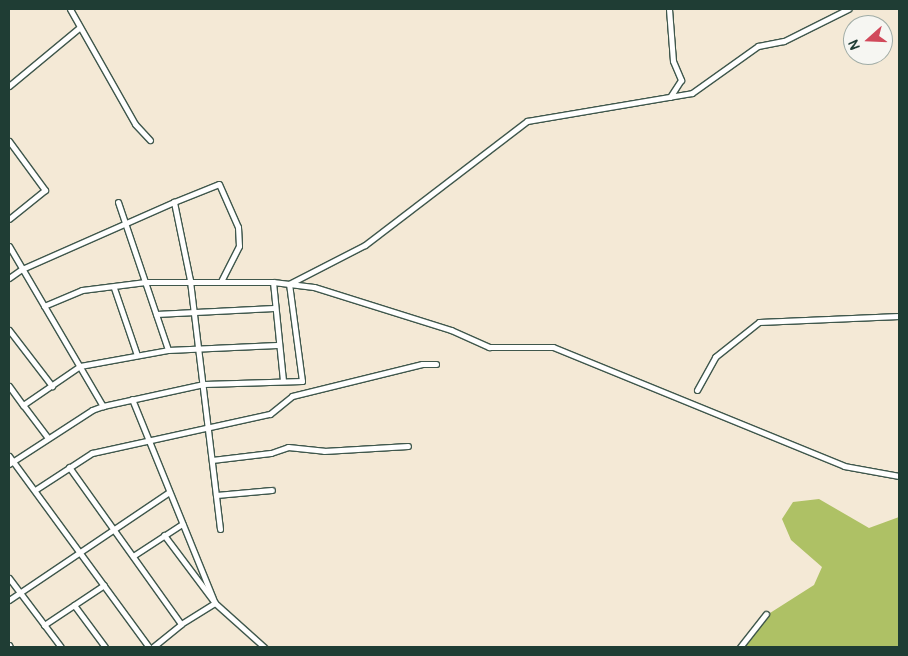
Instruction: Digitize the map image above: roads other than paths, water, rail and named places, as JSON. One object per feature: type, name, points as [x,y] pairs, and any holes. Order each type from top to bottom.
[{"type":"street","points":[[70,9],[135,124],[150,140]]},
{"type":"street","points":[[668,9],[673,61],[681,80],[670,97]]},
{"type":"street","points":[[289,284],[365,245],[527,121],[692,93],[758,46],[784,41],[848,9]]},
{"type":"street","points":[[9,86],[80,27]]},
{"type":"street","points":[[9,141],[45,190],[9,219]]},
{"type":"street","points":[[9,278],[22,269],[219,184],[238,227],[239,246],[221,281]]},
{"type":"street","points":[[118,202],[168,350]]},
{"type":"street","points":[[174,202],[190,280],[220,529]]},
{"type":"street","points":[[9,246],[103,406]]},
{"type":"street","points":[[44,306],[82,290],[114,288],[146,282],[190,280],[273,282],[314,287],[451,330],[489,347],[553,347],[844,466],[899,476]]},
{"type":"street","points":[[273,282],[277,344],[283,380]]},
{"type":"street","points":[[11,463],[48,438],[103,406],[204,384],[283,380],[302,381],[289,284]]},
{"type":"street","points":[[114,288],[137,355]]},
{"type":"street","points":[[156,314],[274,308]]},
{"type":"street","points":[[697,390],[715,357],[759,322],[899,316]]},
{"type":"street","points":[[9,330],[52,386]]},
{"type":"street","points":[[23,405],[80,366],[168,350],[277,344]]},
{"type":"street","points":[[34,490],[92,453],[270,414],[292,396],[422,364],[436,364]]},
{"type":"street","points":[[9,386],[48,438]]},
{"type":"street","points":[[132,399],[147,441],[215,603]]},
{"type":"street","points":[[212,460],[271,453],[288,447],[324,451],[408,446]]},
{"type":"street","points":[[9,456],[11,463],[34,490],[151,647],[180,624],[215,603]]},
{"type":"street","points":[[69,467],[180,624]]},
{"type":"street","points":[[216,495],[272,490]]},
{"type":"street","points":[[9,600],[114,531],[169,492]]},
{"type":"street","points":[[133,556],[182,524]]},
{"type":"street","points":[[164,535],[215,603],[264,647]]},
{"type":"street","points":[[9,578],[61,647]]},
{"type":"street","points":[[44,625],[104,585]]},
{"type":"street","points":[[74,605],[105,647]]},
{"type":"street","points":[[740,647],[766,614]]}]
